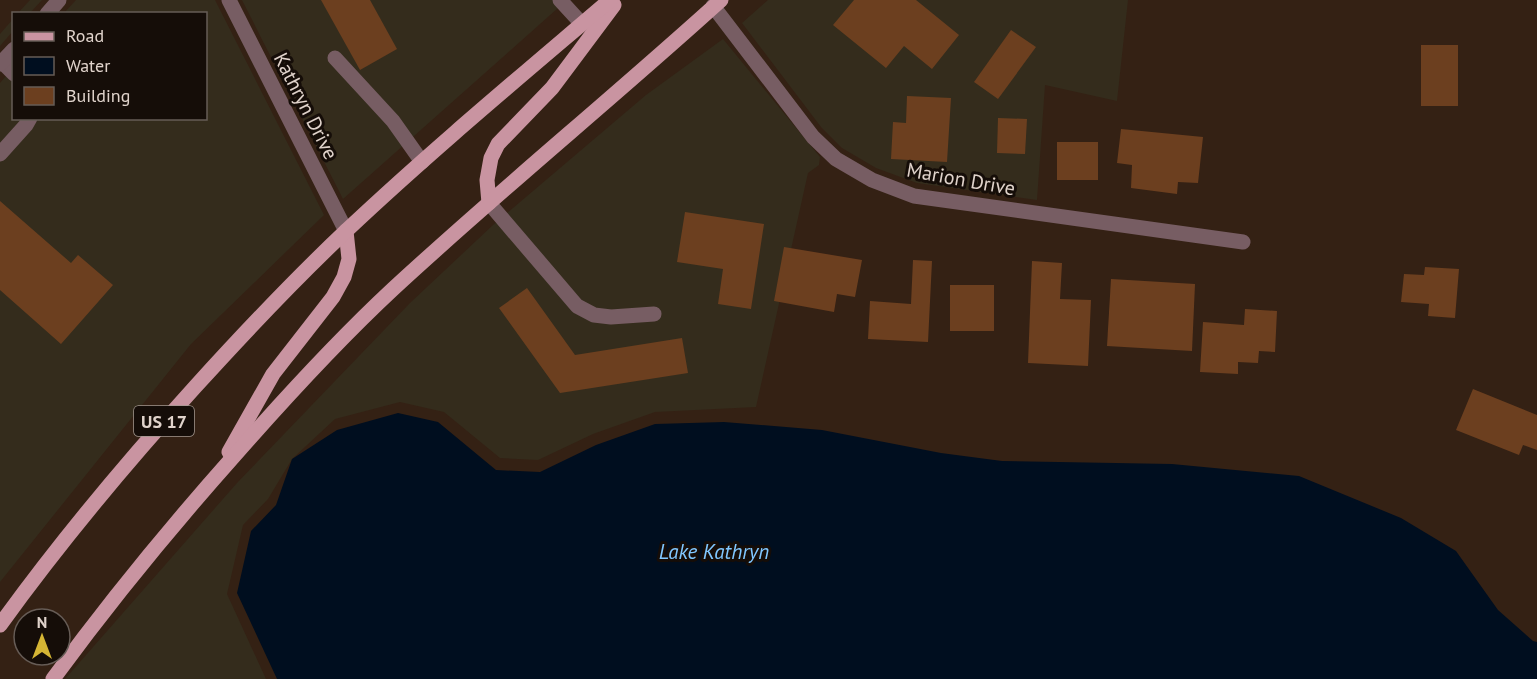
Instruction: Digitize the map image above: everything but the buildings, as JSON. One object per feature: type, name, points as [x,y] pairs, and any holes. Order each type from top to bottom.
[{"type":"main road","name":"US 17","points":[[0,625],[96,500],[240,338],[346,231],[422,162],[610,0]]},
{"type":"main road","points":[[489,203],[487,180],[491,158],[498,144],[552,88],[617,0]]},
{"type":"main road","points":[[53,679],[153,548],[290,393],[392,291],[717,2]]},
{"type":"main road","points":[[214,478],[273,374],[333,297],[344,277],[350,259],[346,231]]},
{"type":"street","points":[[49,12],[59,0]]},
{"type":"street","name":"Kathryn Drive","points":[[229,0],[346,231]]},
{"type":"street","points":[[560,0],[582,24]]},
{"type":"street","name":"Marion Drive","points":[[717,2],[813,137],[836,159],[872,180],[914,196],[1243,242]]},
{"type":"street","points":[[1,63],[12,51]]},
{"type":"street","points":[[335,58],[393,121],[422,162]]},
{"type":"street","points":[[0,154],[29,120]]},
{"type":"street","points":[[489,203],[577,306],[594,315],[654,314]]},
{"type":"shaded area","points":[[30,0],[42,0],[31,12],[19,12]]},
{"type":"shaded area","points":[[76,0],[215,0],[324,215],[191,344],[0,582],[0,83],[12,69],[12,120],[207,120],[207,12],[65,12]]},
{"type":"shaded area","points":[[242,0],[567,0],[343,199]]},
{"type":"shaded area","points":[[768,0],[1128,0],[1117,101],[1045,85],[1037,200],[917,183],[876,168],[842,148],[821,127],[742,23]]},
{"type":"shaded area","points":[[12,20],[12,32],[0,46],[0,34]]},
{"type":"shaded area","points":[[723,39],[820,157],[819,165],[808,173],[756,407],[655,412],[593,434],[538,460],[500,458],[444,412],[400,402],[335,419],[292,459],[268,499],[243,525],[227,594],[266,679],[65,679],[237,483],[410,303],[493,225],[646,95]]},
{"type":"water","name":"Lake Kathryn","points":[[398,413],[438,422],[496,470],[540,472],[596,445],[655,424],[724,422],[822,430],[941,453],[1002,461],[1172,464],[1299,476],[1401,518],[1456,551],[1498,610],[1537,642],[1537,679],[277,679],[237,593],[251,531],[276,505],[292,459],[337,430]]}]
